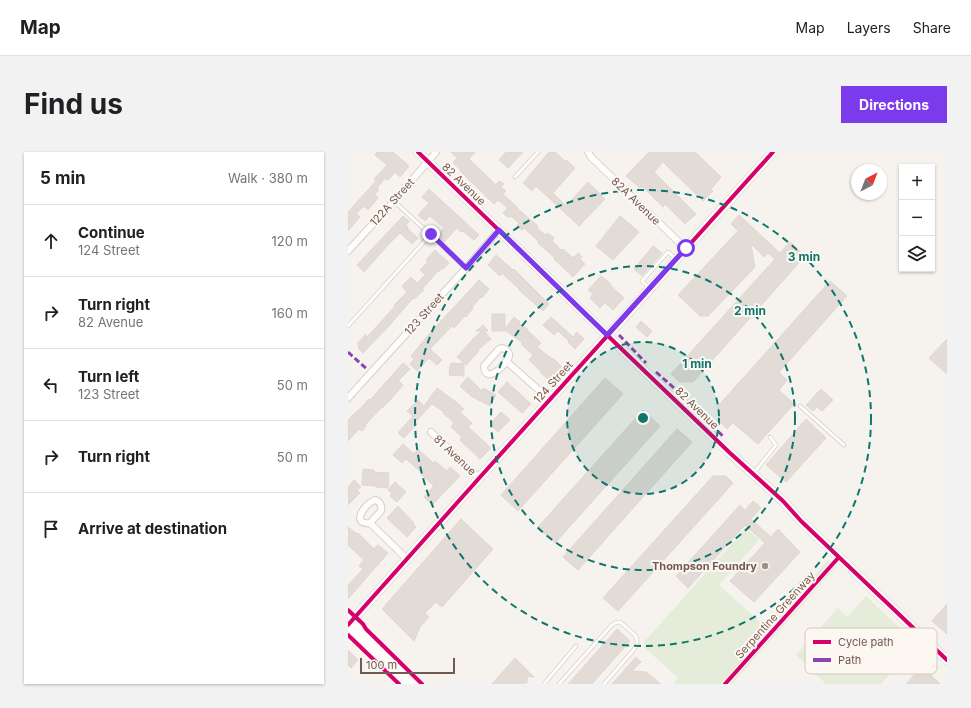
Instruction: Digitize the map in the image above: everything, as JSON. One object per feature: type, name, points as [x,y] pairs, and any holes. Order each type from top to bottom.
[{"type":"street","name":"82 Avenue","points":[[418,152],[913,628]]},
{"type":"street","name":"122A Street","points":[[348,251],[436,152]]},
{"type":"street","name":"82A Avenue","points":[[588,152],[591,157],[686,248]]},
{"type":"street","name":"124 Street","points":[[349,623],[772,152]]},
{"type":"street","name":"123 Street","points":[[348,398],[499,230]]},
{"type":"street","points":[[499,349],[506,349],[509,355],[506,361],[494,373],[490,374],[484,369],[486,363],[499,349]]},
{"type":"street","points":[[506,361],[550,400]]},
{"type":"street","name":"81 Avenue","points":[[431,432],[479,478]]},
{"type":"street","points":[[370,523],[407,559]]},
{"type":"street","points":[[349,623],[406,684]]},
{"type":"street","points":[[349,623],[416,684]]},
{"type":"street","name":"82 Avenue","points":[[937,650],[947,660]]},
{"type":"lane","points":[[515,177],[538,152]]},
{"type":"lane","points":[[394,200],[466,268]]},
{"type":"lane","points":[[348,326],[431,234]]},
{"type":"lane","points":[[800,406],[844,445]]},
{"type":"lane","points":[[753,474],[776,445],[770,437]]},
{"type":"lane","points":[[559,684],[611,626],[614,623],[620,622],[635,635],[637,639],[636,648],[604,684]]},
{"type":"lane","points":[[544,684],[576,646]]},
{"type":"green space","points":[[746,528],[759,540],[719,585],[767,628],[828,560],[836,567],[732,684],[673,684],[678,678],[645,648],[644,642]]},
{"type":"green space","points":[[866,596],[900,628],[820,628],[838,608],[847,617]]},
{"type":"green space","points":[[805,645],[805,664],[796,655]]},
{"type":"green space","points":[[816,674],[890,674],[881,684],[826,684]]},
{"type":"building","points":[[377,152],[393,152],[409,166],[400,177],[395,172],[388,180],[385,178],[377,188],[379,190],[375,194],[378,198],[368,210],[364,206],[356,214],[360,217],[348,231],[348,212],[376,181],[374,179],[387,165],[375,155]]},
{"type":"building","points":[[451,152],[475,152],[469,159],[496,185],[499,181],[504,184],[501,187],[506,191],[503,194],[538,226],[537,228],[545,235],[548,233],[554,238],[552,241],[561,250],[563,249],[573,258],[578,253],[582,257],[580,259],[585,264],[573,277],[524,228],[522,230],[517,226],[519,223],[511,216],[509,218],[503,213],[508,208],[498,200],[494,204],[460,171],[461,170],[453,163],[457,158]]},
{"type":"building","points":[[506,152],[523,152],[508,168],[499,160]]},
{"type":"building","points":[[549,152],[555,152],[575,168],[553,193],[566,206],[588,182],[605,199],[579,226],[536,186],[532,191],[523,183]]},
{"type":"building","points":[[649,152],[695,152],[721,177],[711,189],[713,191],[703,201],[663,162],[654,172],[696,214],[685,224],[665,204],[663,207],[642,186],[640,188],[626,176]]},
{"type":"building","points":[[429,189],[479,235],[474,240],[457,228],[444,242],[437,235],[444,228],[430,216],[425,221],[418,215],[429,203],[422,197]]},
{"type":"building","points":[[739,215],[780,253],[790,242],[805,256],[693,382],[680,382],[671,374],[775,259],[768,253],[764,257],[751,244],[755,267],[708,316],[700,316],[678,295],[738,231],[731,224]]},
{"type":"building","points":[[403,216],[409,221],[406,225],[408,227],[407,228],[418,238],[412,244],[400,233],[364,272],[357,265]]},
{"type":"building","points":[[620,216],[639,232],[613,260],[596,246]]},
{"type":"building","points":[[653,246],[662,253],[642,276],[634,269]]},
{"type":"building","points":[[435,250],[449,263],[439,272],[438,271],[422,289],[424,290],[414,299],[413,298],[363,353],[358,348],[359,346],[357,344],[366,334],[366,338],[407,292],[402,286],[411,277],[417,283],[425,275],[420,270],[428,262],[426,260]]},
{"type":"building","points":[[496,255],[513,270],[514,269],[549,304],[543,311],[502,273],[500,276],[488,265]]},
{"type":"building","points":[[601,276],[624,298],[613,310],[605,303],[600,308],[590,298],[593,294],[588,290]]},
{"type":"building","points":[[479,280],[489,289],[472,307],[473,308],[466,317],[465,316],[454,328],[452,326],[430,349],[442,360],[437,365],[429,358],[417,371],[410,364],[414,359],[411,356]]},
{"type":"building","points":[[830,281],[847,296],[779,372],[787,380],[779,390],[794,404],[758,444],[733,423],[727,429],[719,421],[718,406]]},
{"type":"building","points":[[492,314],[505,314],[505,329],[514,317],[520,322],[519,324],[528,330],[541,343],[537,347],[552,359],[553,358],[563,368],[550,381],[529,360],[533,355],[521,344],[523,343],[505,330],[492,331]]},
{"type":"building","points":[[551,317],[573,337],[577,332],[584,339],[575,349],[558,331],[554,335],[543,325]]},
{"type":"building","points":[[641,321],[652,331],[647,337],[636,327]]},
{"type":"building","points":[[483,325],[488,331],[484,331],[491,339],[478,350],[479,351],[466,365],[457,357],[482,331],[476,331]]},
{"type":"building","points":[[947,339],[947,374],[929,358]]},
{"type":"building","points":[[403,363],[410,369],[398,381],[403,385],[365,425],[366,426],[362,431],[359,429],[348,441],[348,420],[369,399],[370,400]]},
{"type":"building","points":[[452,363],[464,364],[464,376],[449,375],[450,365]]},
{"type":"building","points":[[468,377],[482,391],[483,388],[496,395],[490,406],[471,396],[460,386]]},
{"type":"building","points":[[605,378],[623,394],[518,511],[501,495]]},
{"type":"building","points":[[507,382],[531,404],[522,413],[498,392]]},
{"type":"building","points":[[437,388],[464,409],[460,412],[472,423],[468,427],[491,448],[480,459],[460,440],[462,437],[451,427],[454,423],[443,413],[444,412],[432,404],[415,422],[417,424],[404,438],[398,433],[413,416],[407,411],[418,400],[424,406]]},
{"type":"building","points":[[821,389],[833,400],[822,411],[817,407],[813,411],[806,405]]},
{"type":"building","points":[[643,410],[660,426],[555,543],[538,527]]},
{"type":"building","points":[[501,412],[510,420],[498,432],[490,424]]},
{"type":"building","points":[[806,419],[826,438],[786,482],[766,465]]},
{"type":"building","points":[[677,429],[692,442],[578,570],[563,557]]},
{"type":"building","points":[[403,444],[414,454],[418,449],[433,463],[435,461],[447,471],[450,467],[460,476],[432,505],[424,497],[434,486],[406,459],[402,463],[393,455]]},
{"type":"building","points":[[363,469],[374,470],[374,472],[389,473],[388,488],[362,485]]},
{"type":"building","points":[[713,476],[726,476],[733,483],[618,611],[603,598]]},
{"type":"building","points":[[354,480],[361,487],[357,490],[360,493],[348,505],[348,487]]},
{"type":"building","points":[[395,482],[406,492],[397,502],[390,496],[392,494],[388,490]]},
{"type":"building","points":[[753,501],[761,508],[751,519],[771,537],[778,529],[800,552],[754,602],[730,581],[765,543],[745,525],[688,588],[676,576],[740,505],[745,510]]},
{"type":"building","points":[[398,506],[416,527],[407,537],[387,518]]},
{"type":"building","points":[[461,519],[493,549],[442,607],[436,602],[425,613],[429,617],[420,627],[414,641],[382,609]]},
{"type":"building","points":[[348,527],[357,534],[358,533],[374,549],[378,545],[388,553],[348,599],[348,585],[363,569],[359,566],[364,560],[348,545]]},
{"type":"building","points":[[947,604],[947,634],[932,621]]},
{"type":"building","points":[[617,629],[630,641],[592,684],[568,684]]},
{"type":"building","points":[[348,650],[358,660],[351,668],[348,665]]},
{"type":"building","points":[[636,657],[641,662],[632,671],[646,672],[661,684],[612,684]]},
{"type":"building","points":[[515,658],[534,677],[527,676],[527,683],[522,684],[492,684]]},
{"type":"building","points":[[915,674],[930,674],[940,684],[906,684]]},
{"type":"marked path","points":[[619,335],[646,363]]},
{"type":"marked path","points":[[348,352],[368,370]]},
{"type":"marked path","points":[[656,372],[684,397]]},
{"type":"marked path","points":[[693,406],[695,410],[724,437]]},
{"type":"cycle path","points":[[418,152],[730,453],[783,501],[801,521],[913,628]]},
{"type":"cycle path","points":[[348,625],[773,152]]},
{"type":"cycle path","name":"Serpentine Greenway","points":[[725,684],[839,557]]},
{"type":"cycle path","points":[[348,610],[422,684]]},
{"type":"cycle path","points":[[348,635],[399,684]]},
{"type":"cycle path","points":[[937,650],[947,660]]},
{"type":"place","name":"Thompson Foundry","points":[[765,566]]},
{"type":"route","points":[[431,234],[466,268],[499,230],[607,335],[686,248]]}]
